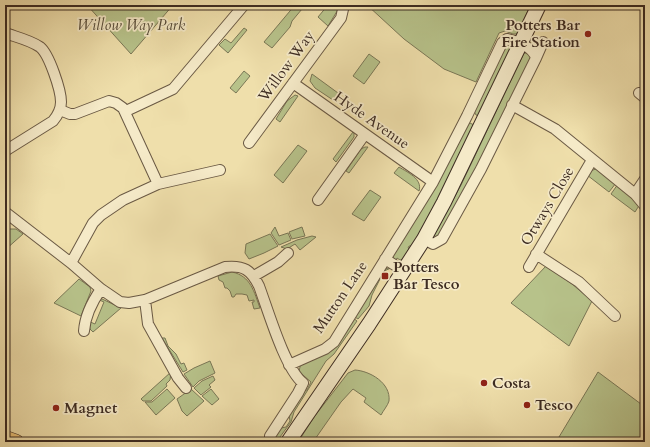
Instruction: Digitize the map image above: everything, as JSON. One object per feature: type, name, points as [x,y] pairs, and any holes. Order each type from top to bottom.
[{"type":"main road","points":[[288,442],[424,239],[483,123],[539,5]]},
{"type":"main road","points":[[5,438],[16,442]]},
{"type":"street","points":[[126,111],[173,88],[244,5]]},
{"type":"street","name":"Willow Way","points":[[249,144],[340,18],[344,5]]},
{"type":"street","points":[[5,33],[35,44],[44,51],[60,92],[61,101],[60,110],[53,122],[5,150]]},
{"type":"street","name":"Mutton Lane","points":[[290,365],[325,349],[334,342],[433,182],[502,43],[507,39],[520,44]]},
{"type":"street","points":[[424,239],[433,244],[442,239],[477,178],[543,42]]},
{"type":"street","points":[[520,44],[531,49],[536,58]]},
{"type":"street","name":"Hyde Avenue","points":[[293,82],[433,182]]},
{"type":"street","points":[[60,110],[70,114],[75,114],[102,103],[112,101],[123,108],[126,111],[158,184]]},
{"type":"street","points":[[512,106],[555,129],[635,194],[645,206]]},
{"type":"street","points":[[467,116],[483,123]]},
{"type":"street","points":[[318,200],[365,134]]},
{"type":"street","name":"Otways Close","points":[[529,267],[592,160]]},
{"type":"street","points":[[71,263],[92,223],[123,200],[158,184],[220,170]]},
{"type":"street","points":[[635,194],[645,179]]},
{"type":"street","points":[[6,216],[71,263],[101,289],[120,302],[129,303],[145,300],[225,267],[231,266],[244,268],[250,271],[259,286],[290,365],[296,376],[303,383],[270,436]]},
{"type":"street","points":[[254,276],[278,262],[288,253]]},
{"type":"street","points":[[536,254],[579,282],[615,316]]},
{"type":"street","name":"Mutton Lane","points":[[385,259],[404,271]]},
{"type":"street","points":[[84,331],[85,321],[94,300],[101,289]]},
{"type":"street","points":[[145,300],[148,324],[179,379],[186,388]]},
{"type":"green space","name":"Willow Way Park","points":[[87,5],[173,5],[131,54]]},
{"type":"green space","points":[[295,5],[298,5],[302,9],[292,21],[290,27],[272,48],[264,42]]},
{"type":"green space","points":[[328,5],[339,5],[339,8],[328,26],[318,17]]},
{"type":"green space","points":[[367,5],[530,5],[519,34],[513,34],[505,31],[499,33],[476,82],[444,69],[404,39]]},
{"type":"green space","points":[[244,28],[247,30],[228,53],[219,45],[225,39],[231,43]]},
{"type":"green space","points":[[508,44],[512,46],[479,116],[476,115],[474,111],[504,46]]},
{"type":"green space","points":[[524,53],[528,53],[531,57],[492,141],[438,237],[434,238],[433,237],[461,185]]},
{"type":"green space","points":[[369,54],[380,62],[364,84],[353,76]]},
{"type":"green space","points":[[244,71],[250,76],[236,93],[230,88]]},
{"type":"green space","points":[[312,74],[338,93],[333,100],[315,88],[310,81]]},
{"type":"green space","points":[[295,95],[298,96],[280,122],[276,119],[287,101]]},
{"type":"green space","points":[[467,123],[474,125],[439,197],[412,246],[409,246],[409,249],[403,259],[400,260],[397,258],[396,260],[392,256]]},
{"type":"green space","points":[[353,132],[354,137],[336,162],[333,159]]},
{"type":"green space","points":[[298,145],[307,151],[283,183],[274,175]]},
{"type":"green space","points":[[368,147],[349,173],[346,171],[361,149]]},
{"type":"green space","points":[[399,167],[417,179],[420,187],[419,191],[394,173]]},
{"type":"green space","points":[[599,169],[616,183],[609,192],[587,175],[590,171]]},
{"type":"green space","points":[[618,184],[640,204],[635,212],[611,194]]},
{"type":"green space","points":[[370,190],[381,197],[364,221],[352,214]]},
{"type":"green space","points":[[275,227],[279,236],[288,233],[291,240],[279,245],[271,233]]},
{"type":"green space","points":[[302,227],[305,236],[292,239],[289,232]]},
{"type":"green space","points":[[8,229],[16,229],[23,234],[5,250],[5,232]]},
{"type":"green space","points":[[270,234],[278,246],[249,259],[245,253],[246,244]]},
{"type":"green space","points":[[312,236],[316,237],[300,250],[295,244],[287,249],[281,247],[297,240]]},
{"type":"green space","points":[[546,266],[572,284],[592,301],[569,346],[511,303]]},
{"type":"green space","points":[[391,268],[384,271],[372,295],[369,306],[358,319],[355,317],[384,269]]},
{"type":"green space","points":[[232,272],[244,277],[248,281],[254,291],[260,308],[254,309],[252,302],[254,302],[254,300],[249,301],[247,295],[236,294],[232,297],[230,291],[225,288],[223,282],[219,280],[218,276]]},
{"type":"green space","points":[[79,279],[90,287],[91,291],[81,316],[54,303]]},
{"type":"green space","points":[[100,298],[121,308],[93,332],[90,329],[88,321],[95,324],[104,302],[97,299]]},
{"type":"green space","points":[[352,317],[357,321],[334,354],[326,361],[294,412],[291,422],[277,441],[271,441],[281,428],[286,427],[290,421],[289,415],[304,390],[307,390],[311,382],[299,371],[301,363],[328,351]]},
{"type":"green space","points":[[162,338],[165,338],[168,346],[176,354],[181,364],[184,363],[187,370],[183,372]]},
{"type":"green space","points":[[210,361],[215,373],[199,381],[193,387],[184,374]]},
{"type":"green space","points":[[355,370],[373,376],[378,379],[387,389],[389,401],[381,415],[364,402],[366,398],[353,389],[341,402],[313,442],[303,442],[300,439],[314,417],[348,373]]},
{"type":"green space","points":[[171,372],[170,380],[166,384],[167,386],[151,401],[143,401],[141,399]]},
{"type":"green space","points":[[598,372],[645,407],[645,442],[556,442]]},
{"type":"green space","points":[[213,376],[215,380],[209,385],[211,387],[201,395],[194,388],[202,381]]},
{"type":"green space","points":[[167,389],[175,398],[156,415],[145,402],[152,402]]},
{"type":"green space","points":[[191,389],[204,401],[187,416],[182,411],[177,399]]},
{"type":"green space","points":[[211,389],[219,399],[212,405],[202,396]]},
{"type":"place","name":"Potters Bar Fire Station","points":[[588,34]]},
{"type":"place","name":"Potters Bar Tesco","points":[[385,276]]},
{"type":"place","name":"Costa","points":[[484,383]]},
{"type":"place","name":"Tesco","points":[[527,405]]},
{"type":"place","name":"Magnet","points":[[56,408]]}]
